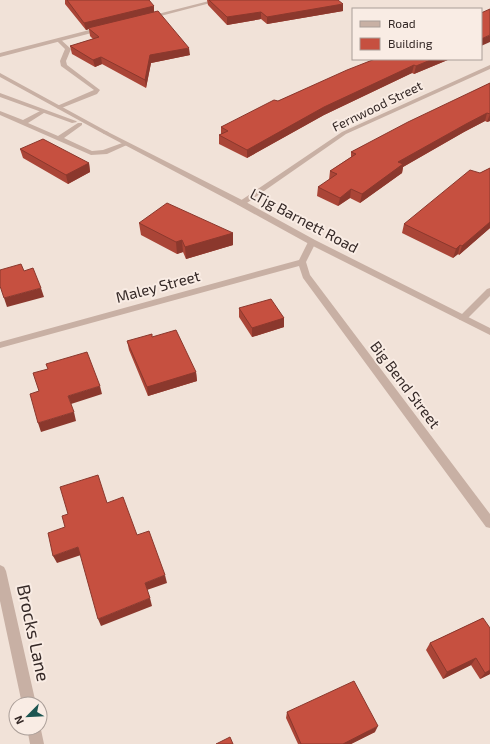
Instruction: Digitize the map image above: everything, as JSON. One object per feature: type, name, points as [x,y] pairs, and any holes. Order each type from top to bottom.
[{"type":"street","points":[[145,18],[219,0]]},
{"type":"street","points":[[0,54],[108,28]]},
{"type":"street","points":[[59,40],[68,49],[63,61],[64,66],[97,90],[59,108]]},
{"type":"street","name":"Fernwood Street","points":[[241,203],[344,133],[448,84],[490,67]]},
{"type":"street","name":"LTjg Barnett Road","points":[[0,75],[125,144],[241,203],[312,242],[490,332]]},
{"type":"street","name":"LTjg Barnett Road","points":[[1,96],[106,133]]},
{"type":"street","points":[[23,123],[44,111]]},
{"type":"street","points":[[0,113],[91,153],[104,152],[125,144]]},
{"type":"street","points":[[58,139],[80,124]]},
{"type":"street","points":[[302,262],[312,242]]},
{"type":"street","name":"Maley Street","points":[[0,345],[302,262]]},
{"type":"street","name":"Big Bend Street","points":[[302,262],[306,276],[490,523]]},
{"type":"street","points":[[463,318],[490,291]]},
{"type":"street","name":"Brocks Lane","points":[[0,571],[27,696]]},
{"type":"building","points":[[67,0],[149,0],[154,6],[84,23]]},
{"type":"building","points":[[209,0],[338,0],[343,4],[267,17],[261,12],[227,17]]},
{"type":"building","points":[[490,9],[490,35],[482,39],[482,13]]},
{"type":"building","points":[[158,11],[189,48],[150,55],[145,80],[101,57],[93,60],[70,46],[99,37],[88,28]]},
{"type":"building","points":[[372,60],[431,60],[416,66],[414,65],[324,107],[247,150],[219,135],[228,131],[221,127],[274,100],[278,101]]},
{"type":"building","points":[[490,83],[490,114],[487,113],[398,162],[403,164],[362,194],[351,189],[340,198],[318,187],[337,174],[330,171],[356,154],[351,152],[408,122]]},
{"type":"building","points":[[43,139],[89,163],[66,175],[20,149]]},
{"type":"building","points":[[490,168],[490,222],[462,246],[460,245],[456,249],[404,224],[470,170],[480,173]]},
{"type":"building","points":[[167,203],[233,233],[185,247],[182,240],[176,242],[139,223]]},
{"type":"building","points":[[21,264],[24,271],[33,268],[41,288],[4,298],[0,286],[0,270]]},
{"type":"building","points":[[271,299],[284,318],[252,328],[239,308]]},
{"type":"building","points":[[176,330],[196,372],[147,387],[127,341],[152,334],[152,337]]},
{"type":"building","points":[[87,352],[100,386],[68,396],[74,412],[38,423],[30,394],[39,391],[33,373],[48,369],[46,364]]},
{"type":"building","points":[[98,475],[107,503],[123,497],[137,535],[149,531],[165,575],[145,583],[150,598],[98,619],[78,547],[53,556],[48,533],[65,527],[62,516],[68,514],[60,487]]},
{"type":"building","points":[[483,618],[490,628],[490,670],[485,673],[476,658],[447,672],[430,643]]},
{"type":"building","points":[[354,681],[378,726],[343,744],[301,744],[287,712]]},
{"type":"building","points":[[230,737],[233,744],[216,744]]}]
